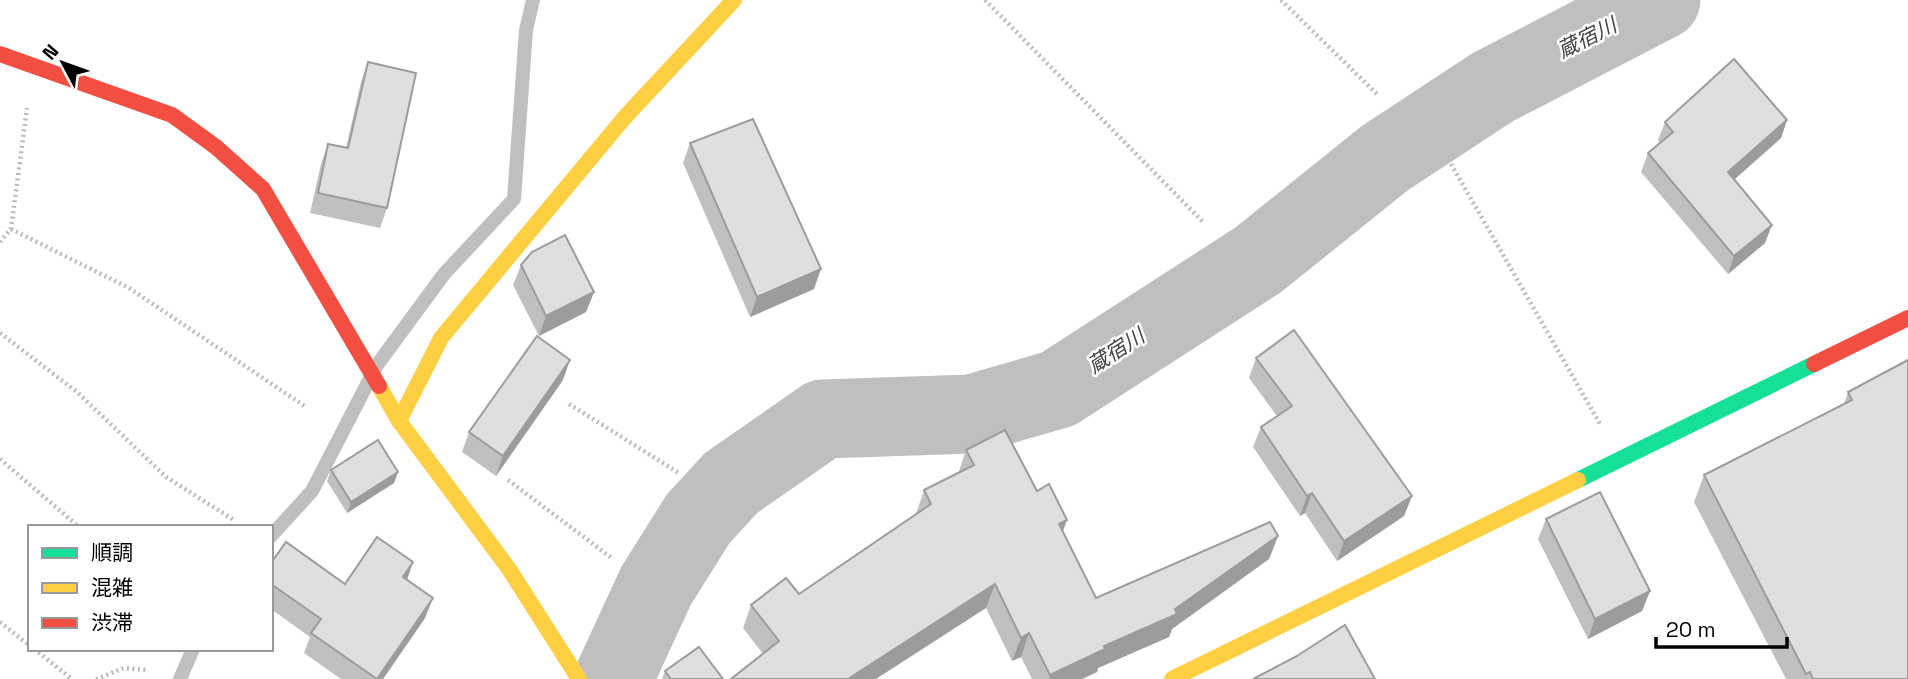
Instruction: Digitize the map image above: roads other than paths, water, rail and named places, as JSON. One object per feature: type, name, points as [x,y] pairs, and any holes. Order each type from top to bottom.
[{"type":"street","points":[[399,421],[441,338],[625,117],[734,0]]},
{"type":"street","points":[[0,54],[172,115],[216,147],[263,189],[399,421],[509,569],[579,679]]},
{"type":"street","points":[[1171,679],[1908,318]]},
{"type":"waterway","points":[[273,534],[312,491],[377,365],[444,274],[514,199],[526,30],[533,0]]},
{"type":"waterway","name":"蔵宿川","points":[[613,679],[656,586],[698,519],[731,483],[823,419],[972,414],[1058,389],[1258,260],[1385,158],[1493,87],[1661,0]]},
{"type":"waterway","points":[[180,679],[192,651]]}]
